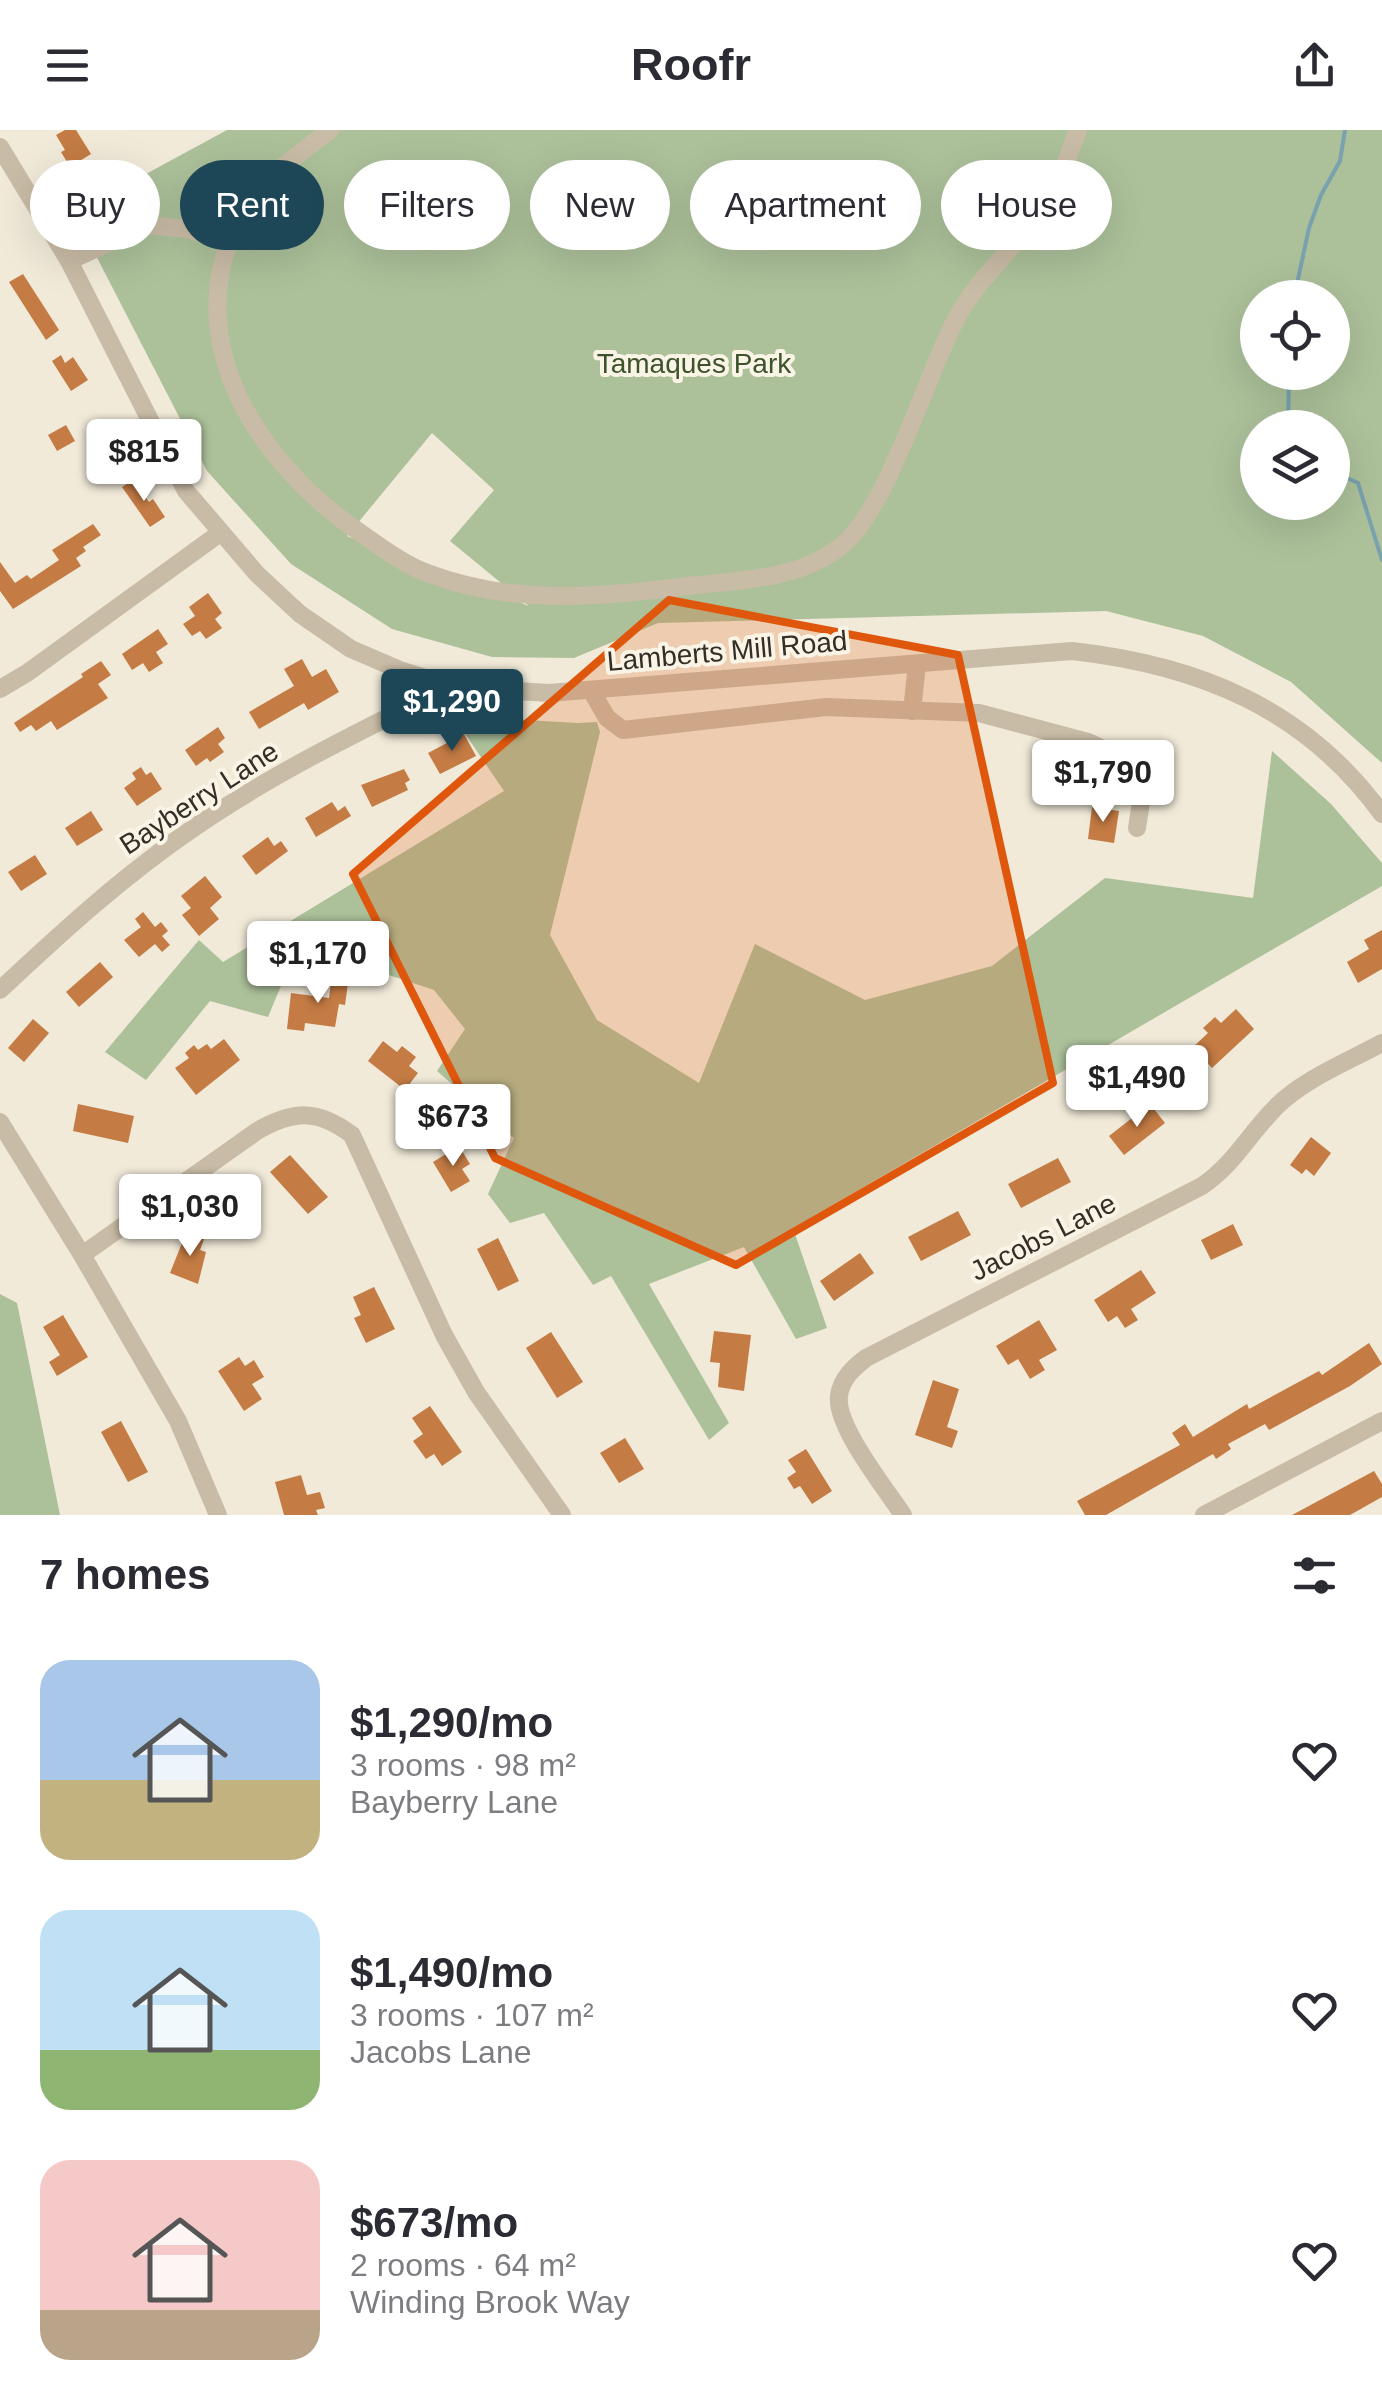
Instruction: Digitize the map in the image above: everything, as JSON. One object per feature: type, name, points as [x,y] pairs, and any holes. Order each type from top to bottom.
[{"type":"street","points":[[292,160],[330,130]]},
{"type":"street","points":[[229,250],[217,298],[228,371],[248,419],[286,472],[325,509],[423,572],[465,586],[567,598],[803,570],[841,547],[860,527],[880,492],[957,317],[1042,209],[1078,130]]},
{"type":"street","name":"Lamberts Mill Road","points":[[0,147],[69,261],[186,490],[257,574],[300,614],[338,640],[400,670],[451,686],[549,693],[1072,652],[1128,658],[1182,670],[1244,697],[1318,745],[1368,794],[1382,814]]},
{"type":"street","points":[[69,261],[147,225],[180,228]]},
{"type":"street","points":[[0,689],[220,532]]},
{"type":"street","points":[[912,711],[917,664]]},
{"type":"street","name":"Bayberry Lane","points":[[0,990],[96,901],[194,827],[341,740],[451,686]]},
{"type":"street","points":[[591,690],[608,718],[623,730],[826,707],[980,714],[1107,749],[1120,757],[1140,783],[1137,828]]},
{"type":"street","name":"Jacobs Lane","points":[[903,1515],[840,1414],[841,1385],[851,1369],[1202,1186],[1226,1170],[1292,1093],[1382,1043]]},
{"type":"street","points":[[82,1255],[282,1117],[294,1114],[331,1119],[352,1135],[363,1153],[444,1336],[476,1392],[562,1515]]},
{"type":"street","points":[[0,1122],[178,1421],[218,1515]]},
{"type":"street","points":[[1204,1515],[1382,1421]]},
{"type":"highlighted area","points":[[669,600],[958,655],[1053,1083],[736,1265],[495,1158],[353,874]]},
{"type":"green space","name":"Tamaques Park","points":[[227,130],[1382,130],[1382,763],[1291,682],[1203,636],[1106,611],[658,623],[574,658],[492,657],[392,629],[291,564],[207,471],[93,250],[160,250],[160,166]],"holes":[[[432,433],[494,490],[450,541],[529,606],[347,536]]]},
{"type":"green space","points":[[453,716],[597,722],[600,732],[550,935],[597,1020],[699,1083],[755,944],[865,1000],[992,966],[1105,878],[1253,898],[1272,751],[1331,804],[1382,863],[1382,886],[793,1228],[827,1328],[796,1339],[744,1247],[649,1284],[729,1423],[709,1440],[611,1276],[593,1285],[544,1213],[510,1223],[488,1194],[514,1138],[437,1071],[465,1029],[434,990],[298,945],[268,1017],[210,1001],[146,1080],[105,1052],[199,940],[223,962],[504,791]]},
{"type":"green space","points":[[0,1294],[17,1303],[60,1515],[0,1515]]},
{"type":"building","points":[[76,130],[91,154],[81,160],[66,160],[56,135]]},
{"type":"building","points":[[23,274],[59,330],[46,340],[9,282]]},
{"type":"building","points":[[61,355],[65,363],[73,357],[88,380],[71,391],[52,361]]},
{"type":"building","points":[[66,425],[75,441],[57,451],[48,435]]},
{"type":"building","points":[[133,480],[165,517],[150,527],[122,487]]},
{"type":"building","points":[[93,524],[101,535],[83,547],[86,551],[76,558],[81,566],[13,609],[0,591],[0,562],[15,583],[27,575],[31,579],[59,560],[52,550]]},
{"type":"building","points":[[208,593],[222,613],[215,619],[222,628],[206,639],[200,631],[192,636],[183,624],[195,616],[189,607]]},
{"type":"building","points":[[158,629],[168,644],[156,652],[163,663],[149,672],[143,663],[132,670],[122,654]]},
{"type":"building","points":[[302,659],[312,677],[326,669],[339,692],[308,710],[304,703],[259,729],[249,712],[294,686],[284,669]]},
{"type":"building","points":[[101,661],[111,675],[98,684],[108,698],[57,730],[51,721],[36,731],[31,725],[20,732],[14,723]]},
{"type":"building","points":[[218,727],[225,738],[218,744],[224,752],[196,766],[185,750]]},
{"type":"building","points":[[464,734],[476,756],[440,774],[428,753]]},
{"type":"building","points":[[141,767],[146,775],[151,772],[162,789],[137,806],[124,788],[136,779],[132,773]]},
{"type":"building","points":[[404,769],[410,780],[405,783],[408,790],[372,807],[361,785]]},
{"type":"building","points":[[332,802],[338,811],[345,806],[351,816],[316,837],[305,818]]},
{"type":"building","points":[[1092,807],[1119,811],[1114,843],[1088,839]]},
{"type":"building","points":[[91,811],[103,830],[77,846],[65,828]]},
{"type":"building","points":[[268,837],[274,846],[281,841],[288,851],[256,875],[242,856]]},
{"type":"building","points":[[35,855],[47,874],[21,891],[8,872]]},
{"type":"building","points":[[205,876],[222,897],[210,908],[219,919],[199,936],[182,915],[191,908],[181,896]]},
{"type":"building","points":[[143,912],[155,927],[161,922],[168,931],[162,936],[170,945],[162,952],[155,944],[139,957],[124,940],[141,927],[135,919]]},
{"type":"building","points":[[1382,930],[1382,969],[1358,983],[1347,962],[1369,949],[1364,940]]},
{"type":"building","points":[[100,962],[113,977],[79,1007],[66,992]]},
{"type":"building","points":[[332,974],[349,976],[345,1005],[339,1004],[335,1027],[305,1023],[304,1031],[287,1029],[291,993],[329,998]]},
{"type":"building","points":[[1236,1009],[1254,1029],[1212,1068],[1193,1047],[1208,1033],[1203,1028],[1215,1017],[1221,1023]]},
{"type":"building","points":[[33,1019],[49,1033],[24,1062],[8,1048]]},
{"type":"building","points":[[224,1039],[240,1060],[196,1095],[175,1068],[189,1058],[185,1053],[194,1045],[198,1050],[207,1044],[211,1049]]},
{"type":"building","points":[[383,1041],[397,1052],[402,1046],[416,1057],[409,1066],[418,1073],[405,1090],[368,1061]]},
{"type":"building","points":[[78,1104],[134,1116],[128,1143],[73,1131]]},
{"type":"building","points":[[1150,1104],[1165,1123],[1124,1155],[1109,1136]]},
{"type":"building","points":[[1311,1137],[1331,1153],[1314,1176],[1306,1169],[1302,1174],[1290,1165]]},
{"type":"building","points":[[459,1146],[470,1164],[462,1169],[470,1181],[451,1192],[433,1162]]},
{"type":"building","points":[[290,1155],[328,1197],[308,1214],[270,1172]]},
{"type":"building","points":[[1058,1158],[1071,1182],[1021,1208],[1008,1184]]},
{"type":"building","points":[[958,1211],[971,1235],[921,1261],[908,1237]]},
{"type":"building","points":[[1233,1224],[1243,1245],[1211,1260],[1201,1240]]},
{"type":"building","points":[[186,1233],[204,1239],[200,1250],[206,1252],[198,1284],[170,1273]]},
{"type":"building","points":[[498,1238],[519,1281],[498,1291],[477,1249]]},
{"type":"building","points":[[860,1253],[874,1273],[834,1301],[820,1281]]},
{"type":"building","points":[[1141,1270],[1156,1293],[1131,1309],[1138,1320],[1125,1328],[1117,1316],[1108,1322],[1094,1300]]},
{"type":"building","points":[[374,1287],[395,1329],[366,1343],[354,1318],[361,1315],[353,1297]]},
{"type":"building","points":[[63,1315],[88,1357],[57,1376],[49,1362],[60,1355],[43,1327]]},
{"type":"building","points":[[1039,1320],[1057,1350],[1039,1360],[1045,1370],[1030,1379],[1018,1359],[1008,1365],[996,1346]]},
{"type":"building","points":[[714,1331],[751,1335],[744,1391],[718,1387],[720,1363],[710,1362]]},
{"type":"building","points":[[551,1332],[583,1382],[557,1398],[526,1348]]},
{"type":"building","points":[[1369,1343],[1382,1364],[1350,1386],[1269,1430],[1265,1424],[1228,1444],[1231,1449],[1216,1459],[1213,1454],[1106,1515],[1085,1515],[1077,1501],[1180,1445],[1172,1433],[1185,1424],[1193,1437],[1247,1404],[1249,1409],[1319,1371],[1322,1375]]},
{"type":"building","points":[[239,1357],[245,1366],[254,1360],[264,1377],[252,1384],[262,1399],[244,1411],[218,1371]]},
{"type":"building","points":[[933,1380],[959,1389],[947,1427],[958,1431],[952,1448],[915,1435]]},
{"type":"building","points":[[430,1406],[462,1452],[442,1466],[434,1454],[426,1459],[413,1441],[423,1434],[412,1418]]},
{"type":"building","points":[[121,1421],[148,1472],[128,1482],[101,1432]]},
{"type":"building","points":[[625,1438],[644,1469],[619,1483],[600,1453]]},
{"type":"building","points":[[806,1449],[832,1491],[812,1504],[800,1486],[794,1489],[787,1478],[796,1472],[788,1460]]},
{"type":"building","points":[[1374,1471],[1382,1484],[1382,1497],[1350,1515],[1292,1515]]},
{"type":"building","points":[[301,1475],[307,1495],[320,1492],[325,1508],[316,1510],[318,1515],[284,1515],[275,1482]]},
{"type":"waterway","points":[[1298,280],[1309,228],[1340,161],[1345,130]]},
{"type":"waterway","points":[[1288,410],[1289,390]]},
{"type":"waterway","points":[[1350,479],[1358,483],[1382,560]]}]
